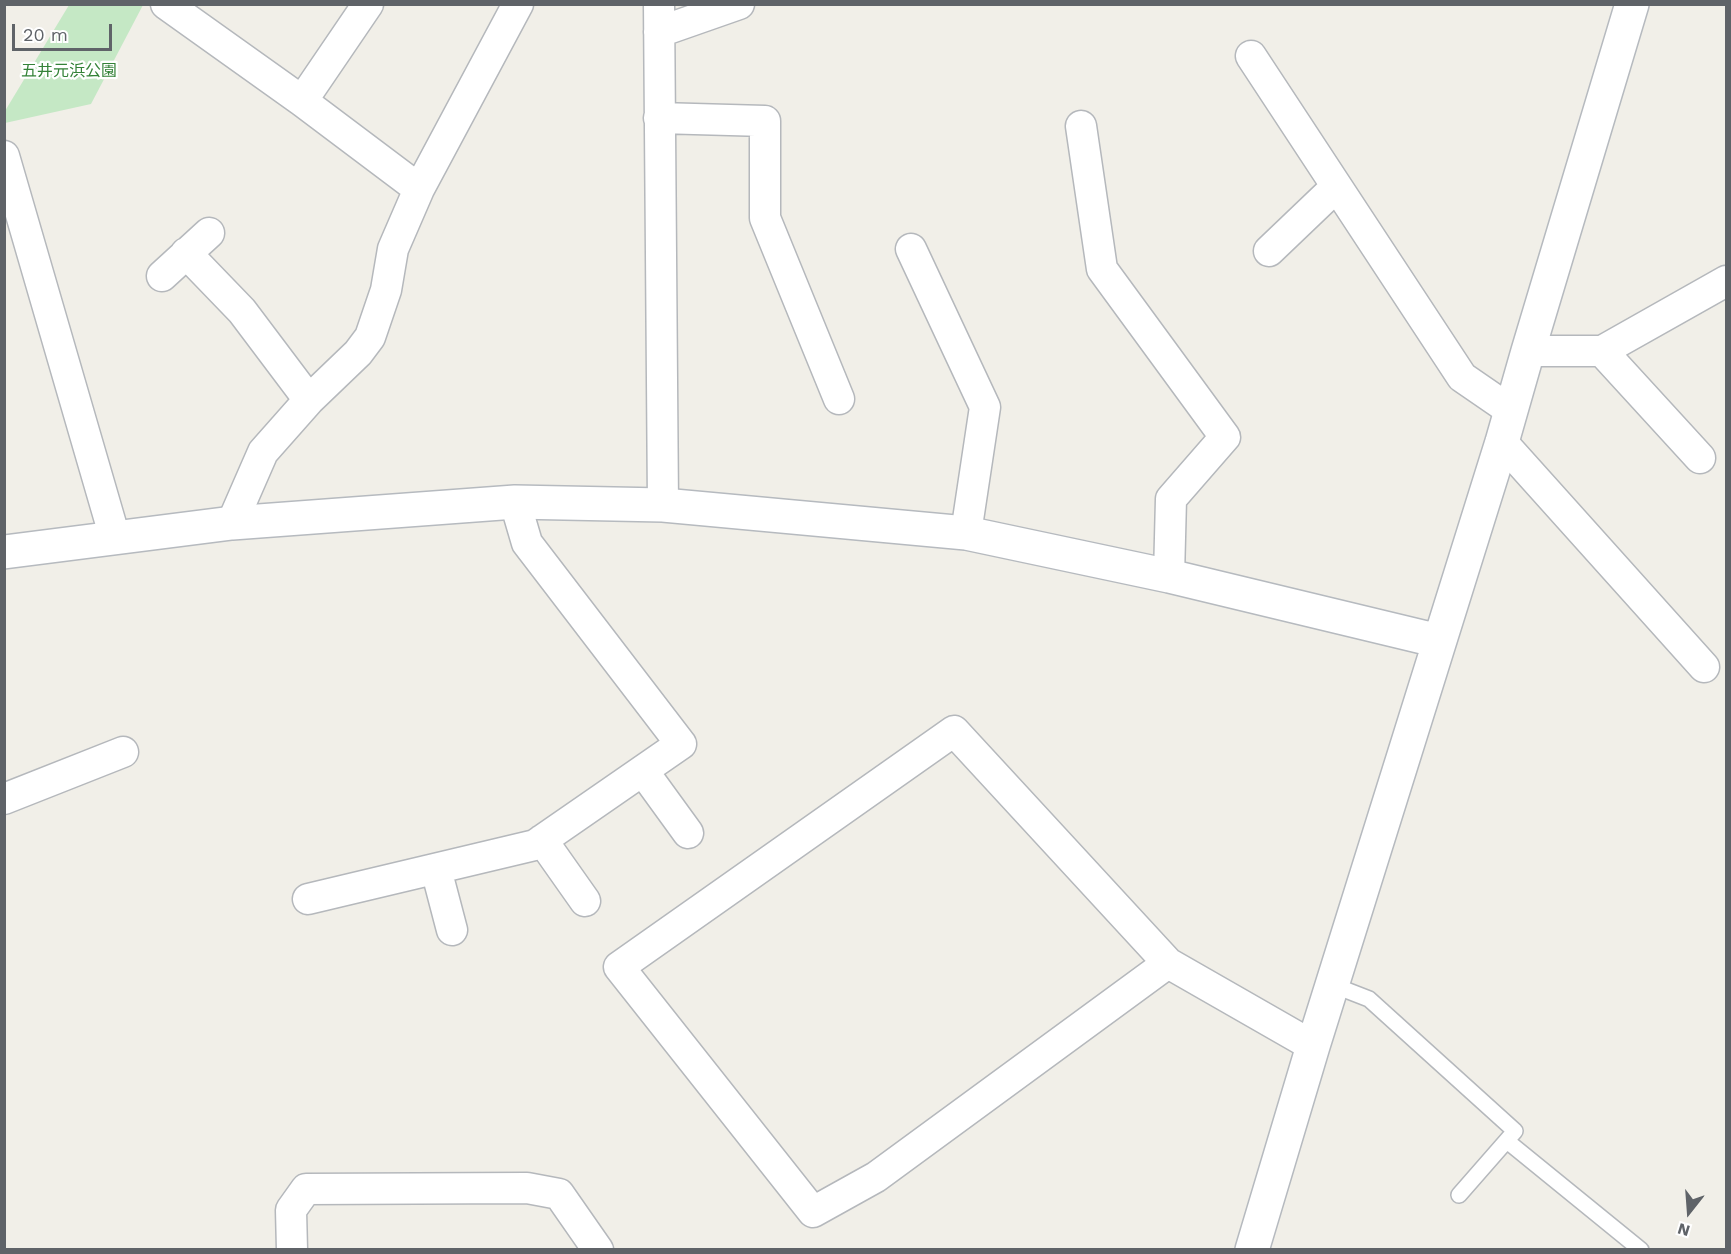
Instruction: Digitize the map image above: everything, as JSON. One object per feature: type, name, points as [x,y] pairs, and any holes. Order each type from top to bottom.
[{"type":"street","points":[[166,4],[303,101],[419,189]]},
{"type":"street","points":[[303,101],[368,4]]},
{"type":"street","points":[[232,523],[263,452],[309,400],[358,353],[370,337],[386,290],[393,249],[419,189],[518,4]]},
{"type":"street","points":[[663,505],[659,18],[739,4]]},
{"type":"street","points":[[1252,1250],[1313,1046],[1502,442],[1527,351],[1632,4]]},
{"type":"street","points":[[1251,56],[1462,377],[1510,410]]},
{"type":"street","points":[[659,118],[765,121],[765,218],[839,399]]},
{"type":"street","points":[[1082,126],[1102,269],[1225,437],[1171,499],[1169,576]]},
{"type":"street","points":[[4,156],[115,538]]},
{"type":"street","points":[[1269,251],[1336,187]]},
{"type":"street","points":[[162,276],[209,233]]},
{"type":"street","points":[[911,249],[985,407],[966,533]]},
{"type":"street","points":[[186,254],[242,311],[309,400]]},
{"type":"street","points":[[1527,351],[1602,351],[1726,281]]},
{"type":"street","points":[[1602,351],[1700,458]]},
{"type":"street","points":[[1502,442],[1704,667]]},
{"type":"street","points":[[308,899],[535,845],[681,744],[527,543],[515,502]]},
{"type":"street","points":[[4,552],[232,523],[515,502],[663,505],[966,533],[1169,576],[1439,641]]},
{"type":"street","points":[[1168,963],[876,1177],[813,1212],[620,967],[954,731],[1168,963],[1313,1046]]},
{"type":"street","points":[[4,799],[123,752]]},
{"type":"street","points":[[643,771],[687,833]]},
{"type":"street","points":[[542,840],[585,901]]},
{"type":"street","points":[[436,868],[452,930]]},
{"type":"street","points":[[292,1250],[291,1210],[306,1189],[527,1188],[559,1194],[598,1250]]},
{"type":"lane","points":[[1333,985],[1370,999],[1515,1131],[1459,1195]]},
{"type":"lane","points":[[1507,1141],[1641,1250]]},
{"type":"green space","name":"五井元浜公園","points":[[69,5],[143,5],[91,104],[5,123],[5,111]]}]
